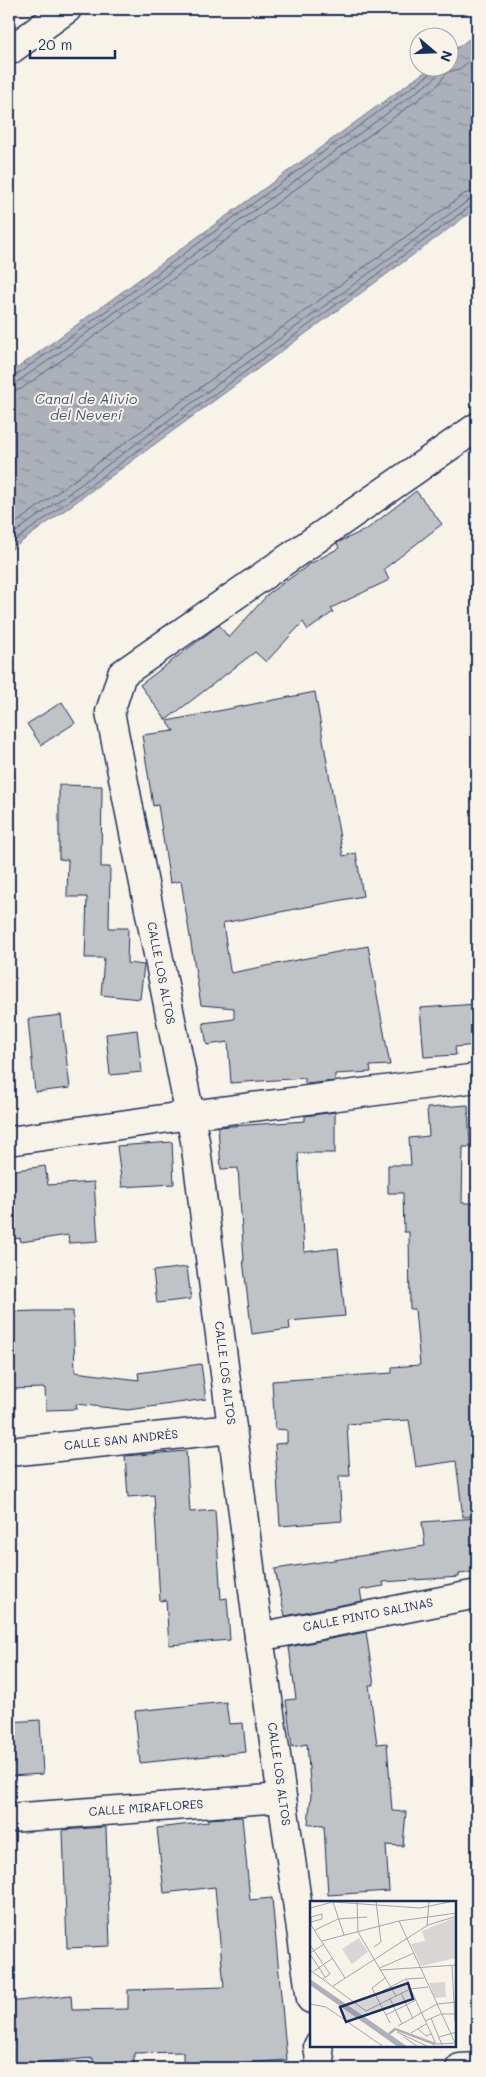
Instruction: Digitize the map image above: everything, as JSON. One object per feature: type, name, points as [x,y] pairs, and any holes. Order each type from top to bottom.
[{"type":"street","points":[[9,51],[67,9]]},
{"type":"street","name":"CALLE LOS ALTOS","points":[[310,1992],[259,1637],[195,1141],[110,712],[122,674],[477,427]]},
{"type":"street","points":[[9,1141],[190,1115],[477,1078]]},
{"type":"street","name":"CALLE SAN ANDRÉS","points":[[9,1452],[232,1429]]},
{"type":"street","name":"CALLE PINTO SALINAS","points":[[259,1637],[477,1594]]},
{"type":"street","name":"CALLE MIRAFLORES","points":[[9,1818],[282,1798]]},
{"type":"street","points":[[318,2047],[321,2068]]},
{"type":"street","points":[[460,2068],[477,2067]]},
{"type":"water","name":"Canal de Alivio del Neverí","points":[[477,33],[477,208],[9,551],[9,374],[416,78],[458,78],[458,47]]},
{"type":"building","points":[[416,491],[442,524],[384,569],[389,580],[331,608],[333,612],[308,630],[303,622],[266,662],[255,652],[166,720],[140,685],[219,625],[229,638],[269,593],[306,566],[339,548],[337,543],[367,529]]},
{"type":"building","points":[[315,692],[343,856],[356,853],[363,896],[223,923],[230,970],[231,973],[368,946],[390,1065],[370,1066],[371,1072],[335,1074],[335,1081],[305,1084],[305,1078],[231,1083],[228,1042],[207,1045],[203,1023],[234,1019],[234,1008],[201,1005],[181,881],[170,883],[158,805],[153,806],[142,735],[174,731],[167,721]]},
{"type":"building","points":[[62,702],[75,723],[41,745],[27,724]]},
{"type":"building","points":[[59,785],[102,786],[101,867],[110,867],[109,928],[128,928],[127,963],[144,965],[140,999],[101,995],[104,958],[85,958],[87,897],[67,897],[68,860],[59,859]]},
{"type":"building","points":[[477,1004],[477,1045],[455,1047],[456,1055],[424,1057],[420,1008]]},
{"type":"building","points":[[61,1015],[70,1088],[35,1092],[28,1019]]},
{"type":"building","points":[[137,1030],[142,1072],[110,1075],[106,1034]]},
{"type":"building","points":[[468,1105],[470,1147],[463,1147],[462,1203],[477,1203],[477,1516],[463,1517],[456,1461],[416,1467],[409,1420],[347,1424],[350,1476],[339,1476],[342,1521],[280,1526],[275,1444],[287,1443],[287,1430],[275,1429],[272,1381],[392,1373],[392,1367],[420,1365],[415,1309],[410,1309],[409,1232],[404,1232],[403,1193],[388,1193],[388,1165],[411,1165],[409,1138],[429,1136],[427,1108]]},
{"type":"building","points":[[335,1112],[335,1153],[298,1153],[304,1252],[338,1248],[345,1316],[289,1321],[290,1329],[252,1334],[243,1260],[238,1168],[221,1169],[218,1127],[305,1121],[305,1116]]},
{"type":"building","points":[[172,1142],[174,1184],[122,1187],[117,1146]]},
{"type":"building","points":[[45,1166],[48,1185],[94,1182],[98,1241],[69,1243],[68,1235],[21,1242],[20,1238],[9,1240],[9,1171]]},
{"type":"building","points":[[187,1267],[191,1299],[157,1303],[153,1271]]},
{"type":"building","points":[[73,1311],[75,1372],[139,1380],[138,1373],[201,1364],[206,1399],[128,1410],[76,1404],[77,1409],[46,1410],[45,1388],[9,1389],[9,1312]]},
{"type":"building","points":[[186,1451],[190,1512],[215,1510],[221,1599],[227,1598],[230,1640],[169,1645],[166,1600],[160,1601],[154,1495],[128,1497],[125,1456]]},
{"type":"building","points":[[477,1518],[477,1572],[459,1574],[459,1577],[383,1582],[384,1586],[360,1590],[362,1601],[285,1616],[275,1569],[425,1546],[422,1522]]},
{"type":"building","points":[[366,1632],[374,1685],[369,1685],[377,1744],[387,1743],[392,1811],[406,1812],[403,1846],[386,1845],[389,1891],[328,1895],[324,1825],[308,1824],[311,1795],[307,1744],[292,1747],[286,1700],[296,1699],[289,1647]]},
{"type":"building","points":[[226,1702],[229,1724],[243,1723],[246,1752],[140,1763],[135,1711]]},
{"type":"building","points":[[40,1720],[43,1774],[9,1776],[9,1722]]},
{"type":"building","points":[[242,1817],[250,1900],[272,1898],[287,2060],[183,2066],[183,2052],[134,2053],[134,2068],[93,2068],[93,2058],[9,2065],[9,2002],[71,1995],[72,2010],[128,2009],[128,1990],[224,1987],[215,1887],[164,1893],[157,1828],[208,1822],[208,1819]]},
{"type":"building","points":[[106,1827],[110,1946],[67,1948],[63,1830]]}]
